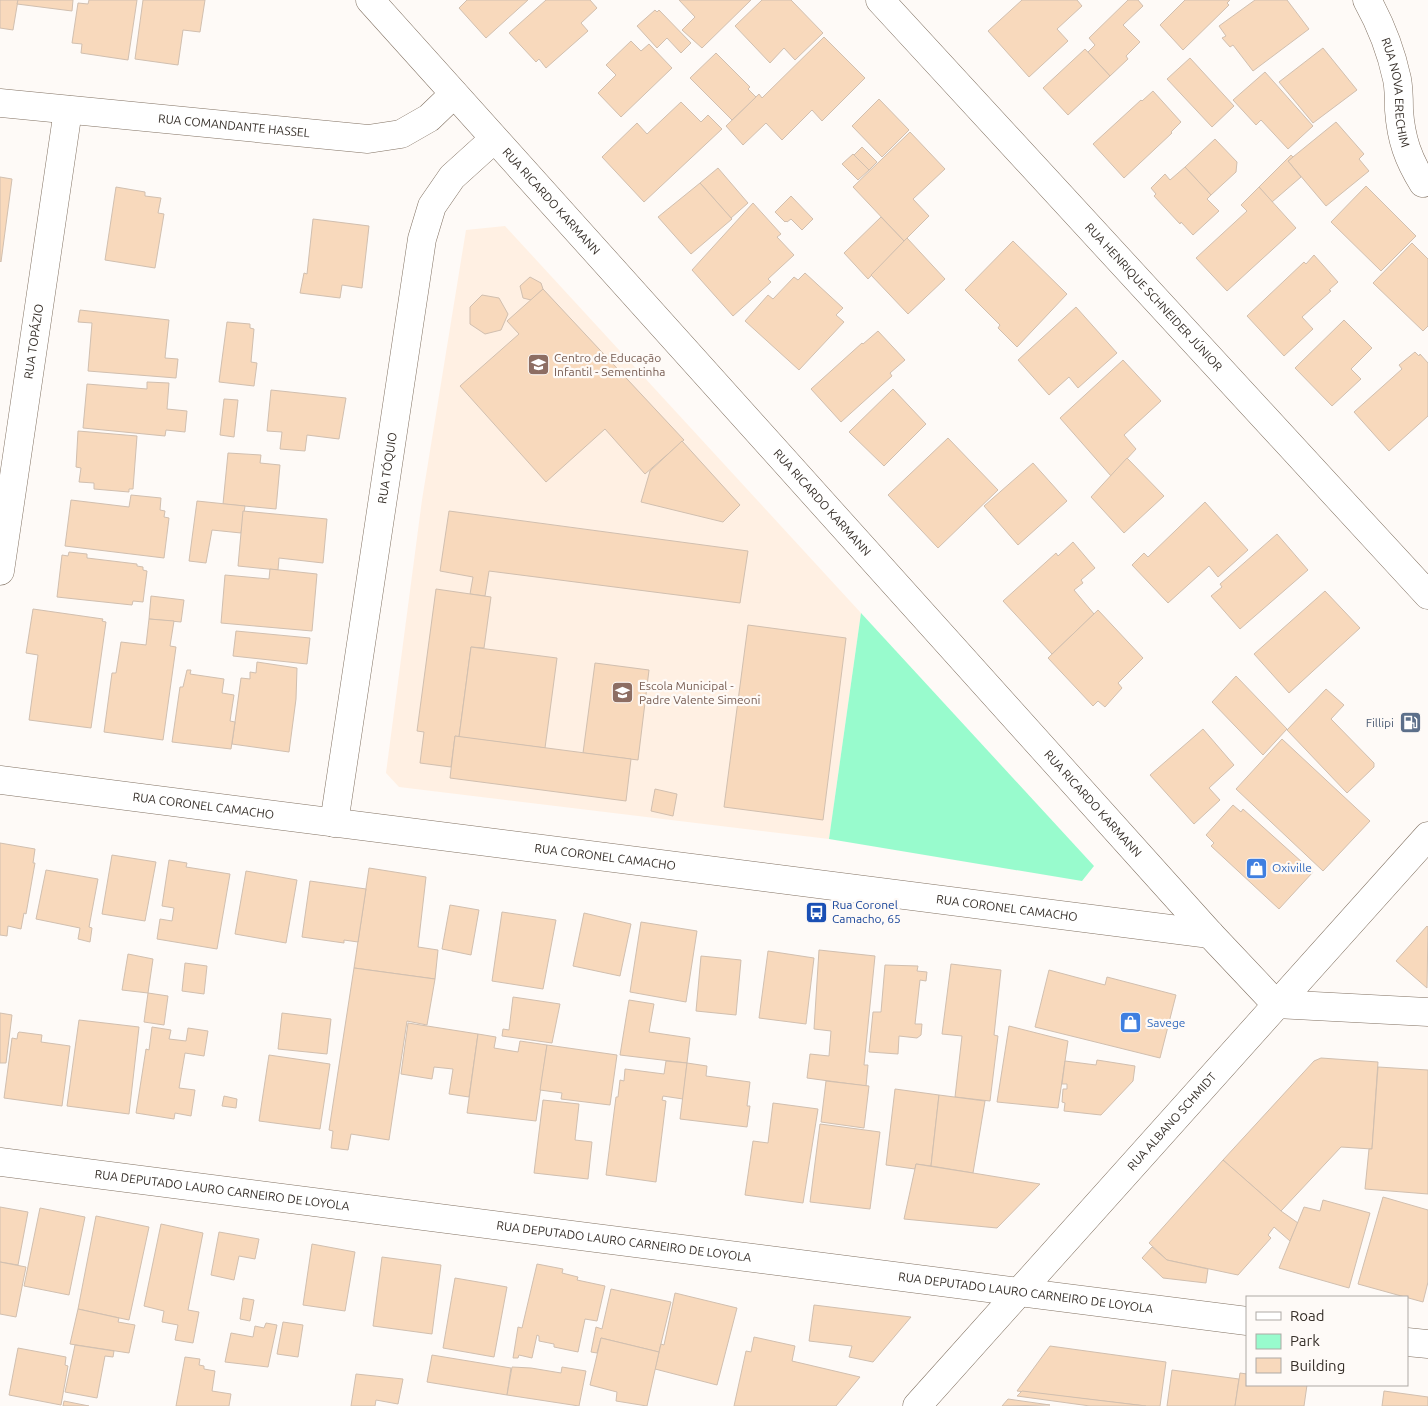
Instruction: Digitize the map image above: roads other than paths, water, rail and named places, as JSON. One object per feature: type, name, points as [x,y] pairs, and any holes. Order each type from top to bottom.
[{"type":"street","name":"RUA RICARDO KARMANN","points":[[370,0],[1210,934],[1276,1004]]},
{"type":"street","name":"RUA HENRIQUE SCHNEIDER JÚNIOR","points":[[880,0],[1428,595]]},
{"type":"street","name":"RUA NOVA ERECHIM","points":[[1367,0],[1378,18],[1391,52],[1398,82],[1403,139],[1410,162],[1423,183]]},
{"type":"street","name":"RUA COMANDANTE HASSEL","points":[[0,103],[368,139],[400,134],[429,118],[454,94]]},
{"type":"street","name":"RUA TOPÁZIO","points":[[0,571],[68,110]]},
{"type":"street","name":"RUA TÓQUIO","points":[[334,823],[422,239],[432,206],[452,177],[494,138]]},
{"type":"street","name":"RUA CORONEL CAMACHO","points":[[0,780],[1210,934]]},
{"type":"street","name":"RUA ALBANO SCHMIDT","points":[[917,1406],[1428,836]]},
{"type":"street","points":[[1276,1004],[1428,1012]]},
{"type":"street","name":"RUA DEPUTADO LAURO CARNEIRO DE LOYOLA","points":[[0,1162],[1246,1321]]},
{"type":"street","points":[[1408,1342],[1428,1344]]},
{"type":"place","name":"Centro de Educação Infantil - Sementinha","points":[[538,365]]},
{"type":"place","name":"Escola Municipal - Padre Valente Simeoni","points":[[623,693]]},
{"type":"place","name":"Fillipi","points":[[1410,723]]},
{"type":"place","name":"Oxiville","points":[[1256,868]]},
{"type":"place","name":"Rua Coronel Camacho, 65","points":[[816,912]]},
{"type":"place","name":"Savege","points":[[1131,1023]]}]
